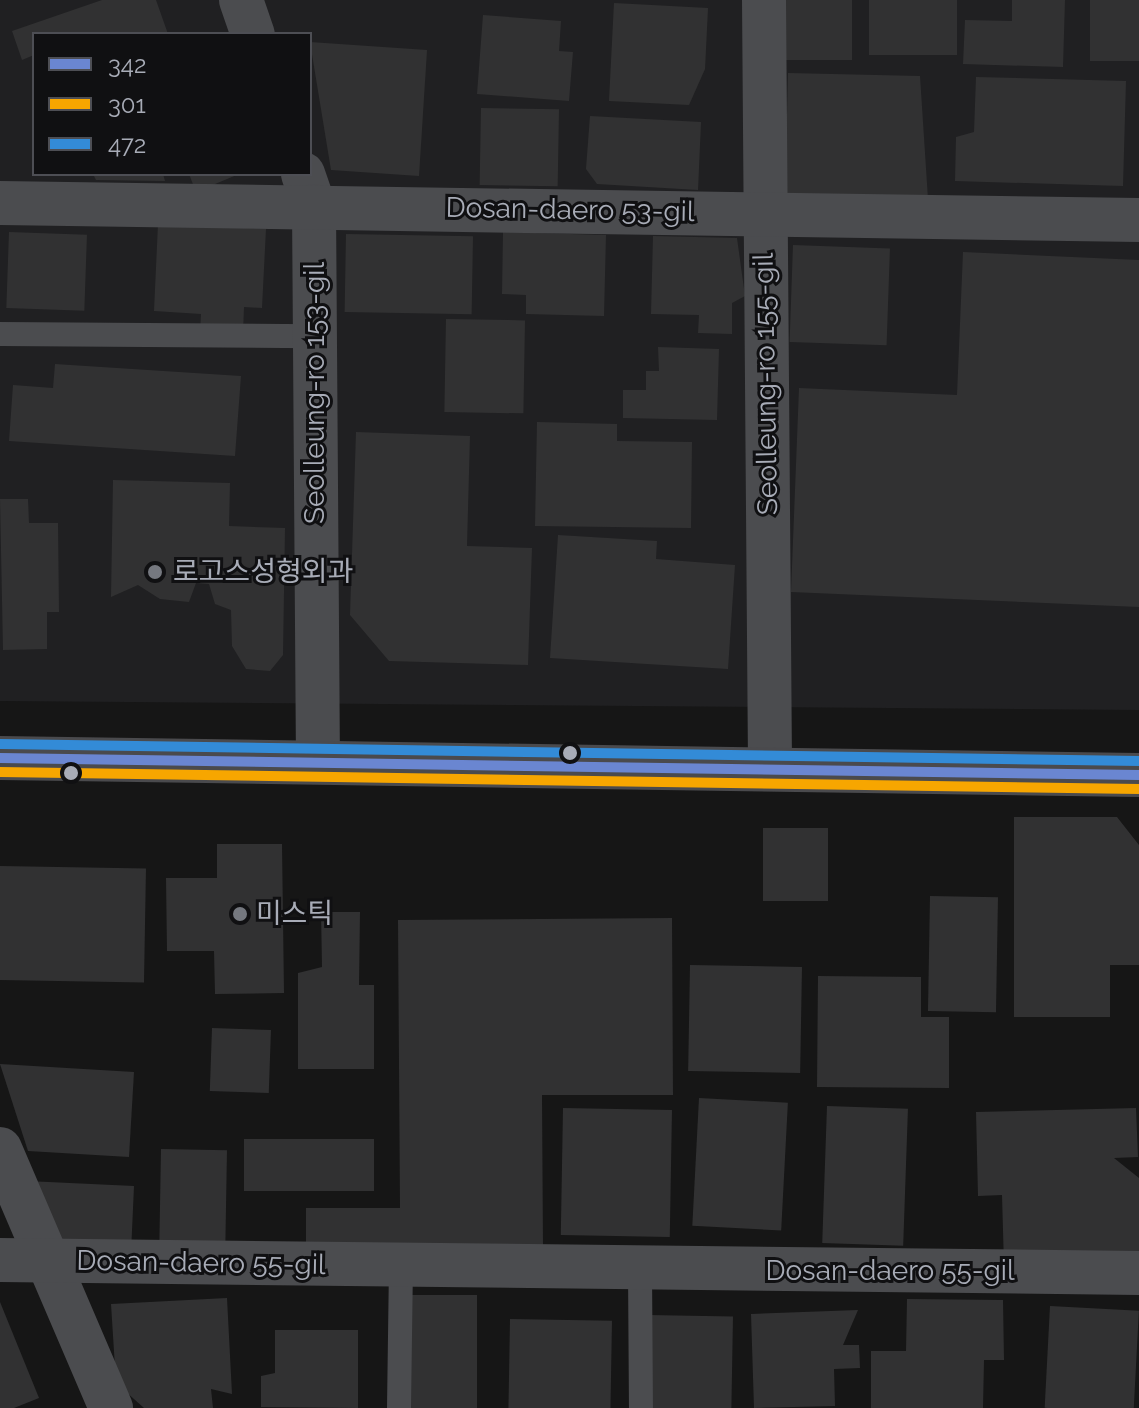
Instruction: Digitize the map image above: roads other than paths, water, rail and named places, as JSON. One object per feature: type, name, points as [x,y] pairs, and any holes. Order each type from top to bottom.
[{"type":"main road","points":[[0,758],[318,759],[1139,775]]},
{"type":"street","points":[[241,0],[252,32]]},
{"type":"street","name":"Seolleung-ro 155-gil","points":[[764,0],[770,767]]},
{"type":"street","name":"Dosan-daero 53-gil","points":[[0,203],[308,190],[764,212],[1139,220]]},
{"type":"street","name":"Seolleung-ro 153-gil","points":[[308,190],[315,336],[318,759]]},
{"type":"street","points":[[0,1149],[111,1408]]},
{"type":"street","name":"Dosan-daero 55-gil","points":[[0,1260],[401,1267],[1139,1273]]},
{"type":"lane","points":[[0,334],[315,336]]},
{"type":"lane","points":[[399,1408],[401,1267]]},
{"type":"lane","points":[[640,1269],[641,1408]]},
{"type":"place","name":"로고스성형외과","points":[[155,572]]},
{"type":"place","name":"미스틱","points":[[240,914]]}]
